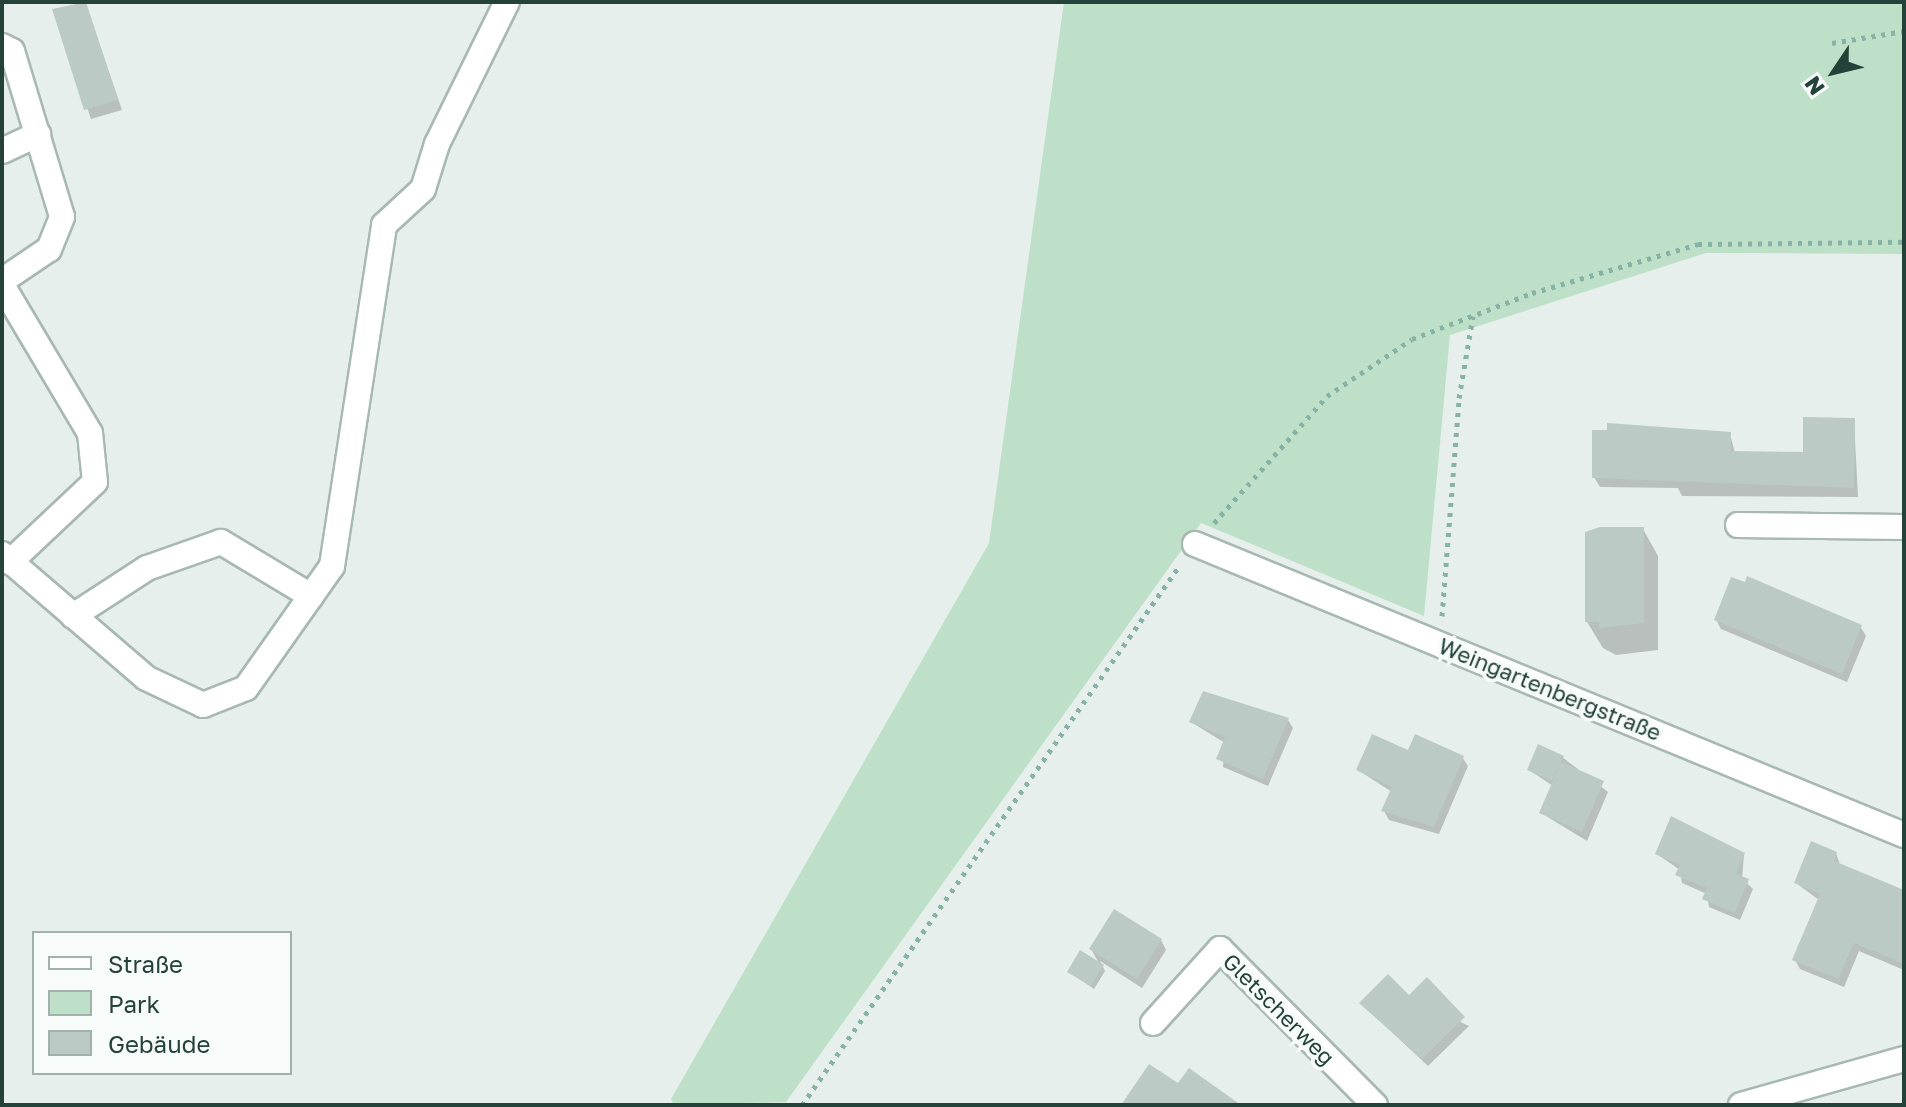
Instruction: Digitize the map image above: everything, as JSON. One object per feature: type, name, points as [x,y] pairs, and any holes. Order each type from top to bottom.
[{"type":"street","points":[[2,46],[12,51],[62,217],[49,249],[2,283],[90,433],[95,482],[6,558],[146,678],[203,705],[246,688],[332,566],[384,225],[423,189],[437,144],[507,2]]},
{"type":"street","points":[[2,151],[38,134]]},
{"type":"street","points":[[1738,525],[1904,527]]},
{"type":"street","points":[[73,616],[147,568],[221,542],[311,596]]},
{"type":"street","name":"Weingartenbergstraße","points":[[1195,544],[1904,835]]},
{"type":"street","name":"Gletscherweg","points":[[1153,1023],[1220,949],[1375,1105]]},
{"type":"street","points":[[1741,1105],[1904,1059]]},
{"type":"path","points":[[1832,43],[1904,31]]},
{"type":"path","points":[[802,1105],[1055,734],[1195,544],[1327,396],[1412,339],[1474,315],[1698,244],[1904,242]]},
{"type":"path","points":[[1441,644],[1459,398],[1474,315]]},
{"type":"green space","points":[[1064,2],[1904,2],[1904,254],[1706,253],[1450,335],[1424,616],[1201,523],[786,1102],[674,1105],[671,1099],[989,543]]},
{"type":"building","points":[[86,2],[118,100],[84,110],[52,9]]},
{"type":"building","points":[[1803,417],[1855,418],[1854,488],[1592,478],[1592,430],[1607,430],[1607,423],[1731,432],[1731,451],[1803,452]]},
{"type":"building","points":[[1600,527],[1644,527],[1644,623],[1599,628],[1599,622],[1585,622],[1585,532]]},
{"type":"building","points":[[1747,576],[1862,625],[1842,674],[1714,620],[1731,577],[1745,582]]},
{"type":"building","points":[[1203,691],[1289,718],[1263,779],[1216,759],[1225,737],[1189,722]]},
{"type":"building","points":[[1372,734],[1408,750],[1415,734],[1464,756],[1434,827],[1381,811],[1392,787],[1356,770]]},
{"type":"building","points":[[1538,744],[1564,756],[1552,781],[1527,770]]},
{"type":"building","points":[[1561,762],[1604,781],[1582,832],[1539,813]]},
{"type":"building","points":[[1671,816],[1745,853],[1736,874],[1749,879],[1735,913],[1702,899],[1707,888],[1675,875],[1680,865],[1655,854]]},
{"type":"building","points":[[1811,841],[1837,852],[1834,861],[1904,890],[1904,964],[1854,943],[1838,979],[1792,960],[1820,894],[1794,883]]},
{"type":"building","points":[[1114,909],[1162,939],[1137,979],[1089,949]]},
{"type":"building","points":[[1080,950],[1104,965],[1091,986],[1067,972]]},
{"type":"building","points":[[1388,974],[1409,995],[1427,977],[1465,1017],[1422,1059],[1359,1003]]},
{"type":"building","points":[[1149,1064],[1178,1083],[1189,1068],[1241,1105],[1121,1105]]}]
